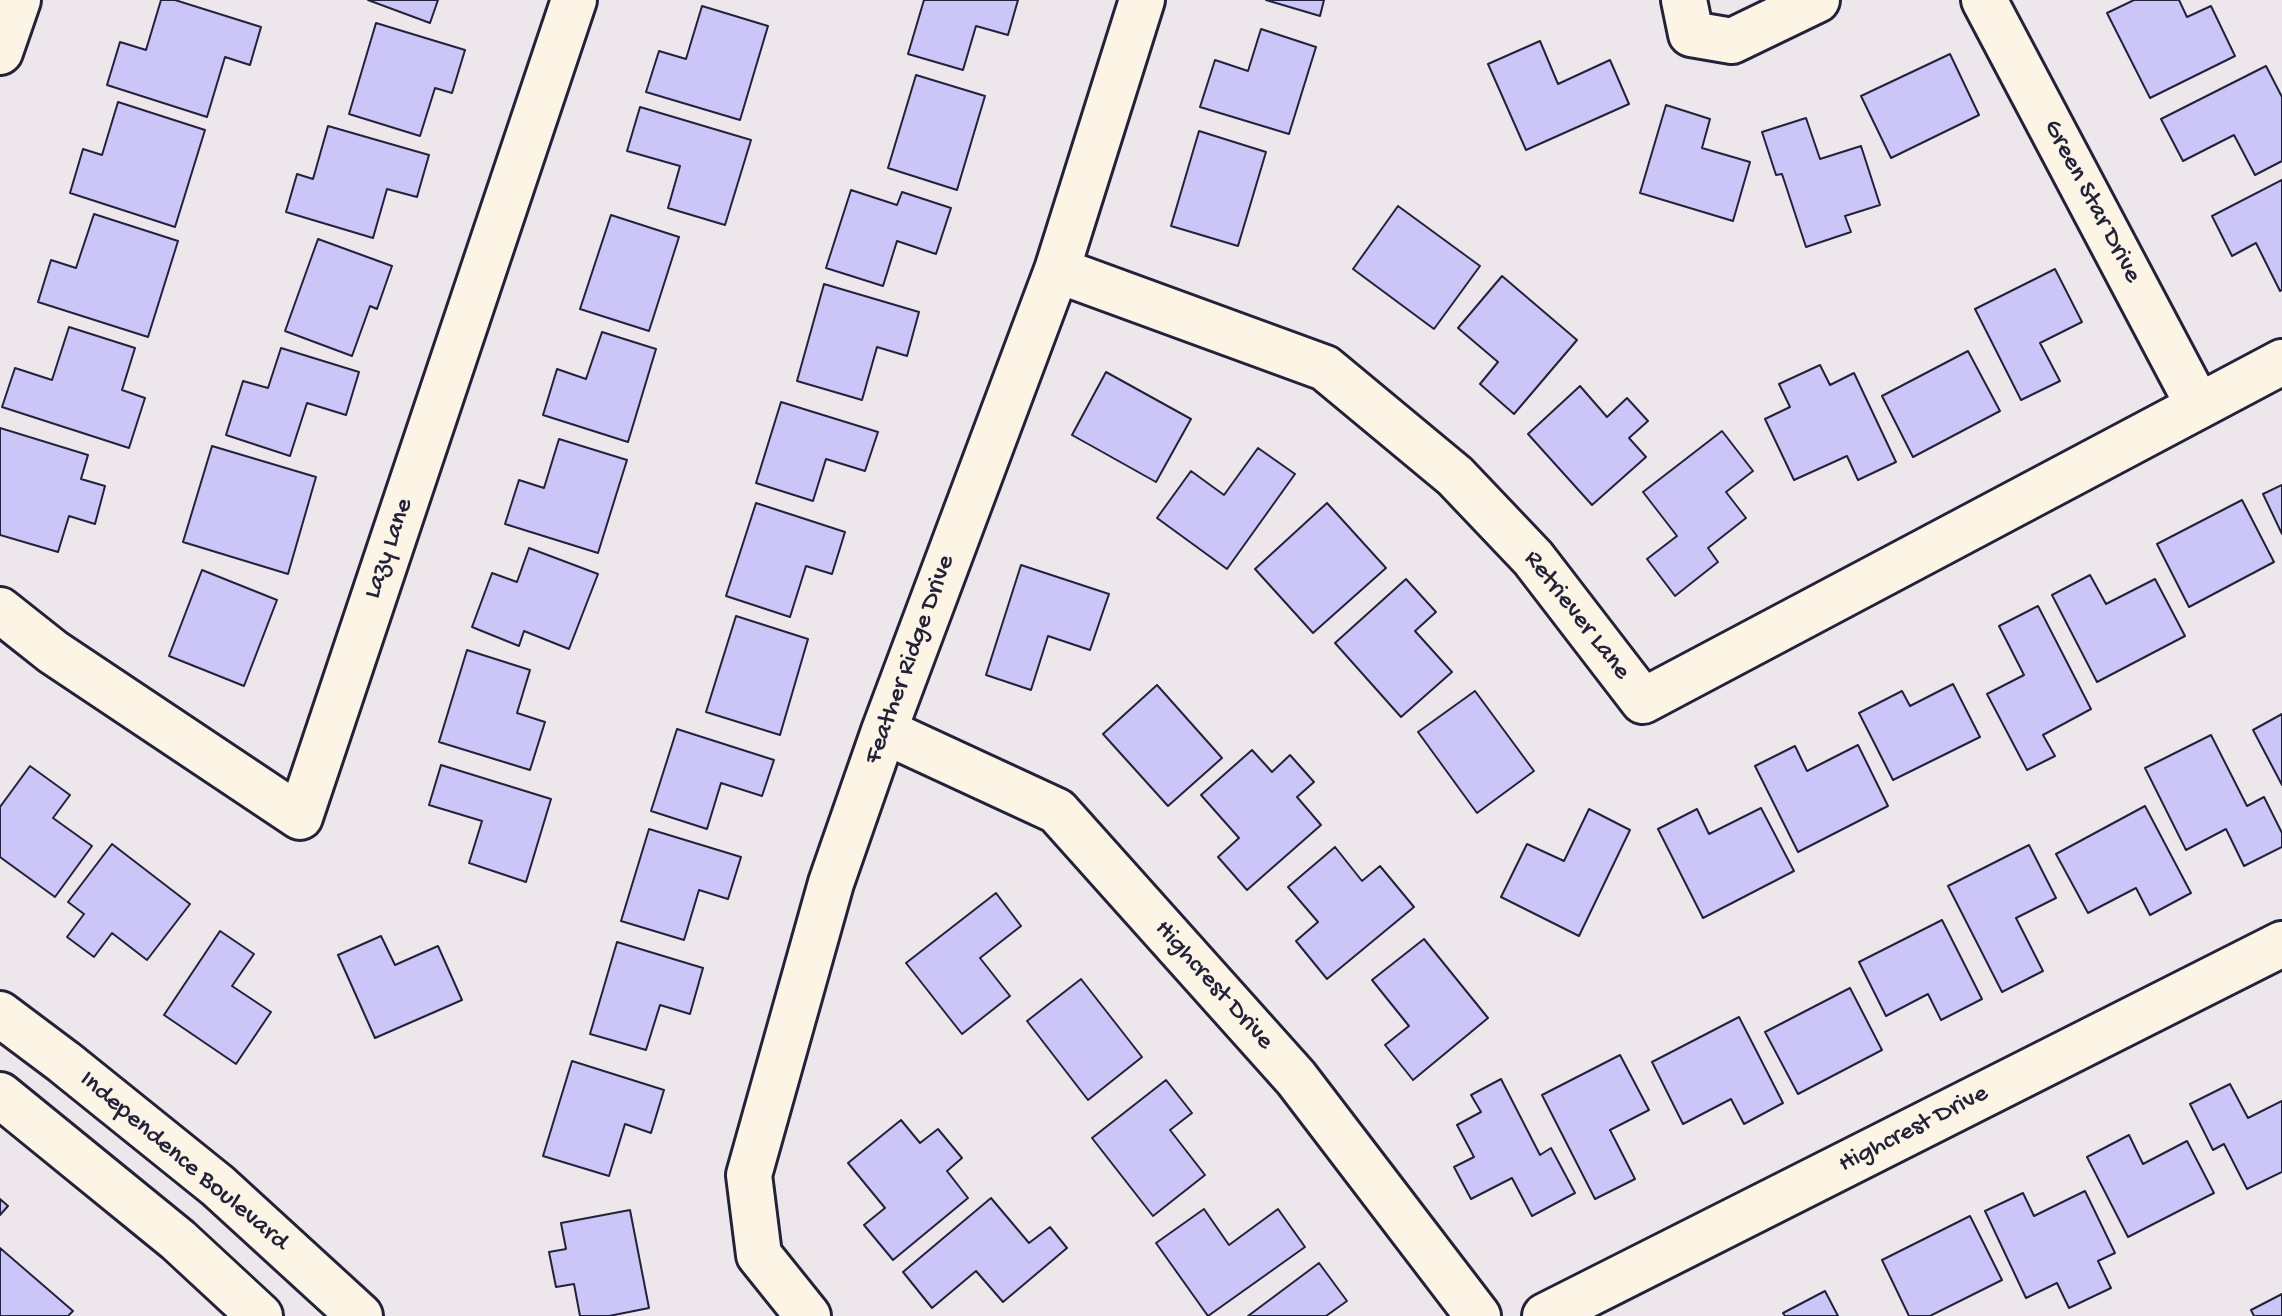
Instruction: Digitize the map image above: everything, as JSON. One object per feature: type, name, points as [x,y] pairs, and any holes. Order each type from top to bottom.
[{"type":"street","points":[[0,52],[18,0]]},
{"type":"street","name":"Lazy Lane","points":[[0,610],[53,652],[300,817],[574,0]]},
{"type":"street","name":"Feather Ridge Drive","points":[[808,1316],[759,1255],[749,1175],[831,883],[884,731],[1057,270],[1142,0]]},
{"type":"street","points":[[1684,0],[1691,34],[1732,41],[1817,0]]},
{"type":"street","name":"Green Star Drive","points":[[1984,0],[2198,405]]},
{"type":"street","name":"Retriever Lane","points":[[1057,270],[1325,368],[1455,476],[1533,558],[1643,701],[2282,362]]},
{"type":"street","name":"Highcrest Drive","points":[[884,731],[1057,811],[1296,1078],[1478,1316]]},
{"type":"street","name":"Highcrest Drive","points":[[1545,1316],[2282,944]]},
{"type":"street","name":"Independence Boulevard","points":[[0,1014],[218,1186],[360,1316]]},
{"type":"street","points":[[64,1062],[12,1104],[178,1240],[260,1316]]},
{"type":"building","points":[[161,0],[175,0],[261,27],[250,65],[225,57],[207,117],[107,85],[120,42],[146,50]]},
{"type":"building","points":[[368,0],[438,0],[430,23]]},
{"type":"building","points":[[924,0],[1018,0],[1008,35],[976,26],[963,70],[908,54]]},
{"type":"building","points":[[1266,0],[1324,0],[1320,16]]},
{"type":"building","points":[[2134,0],[2179,0],[2187,17],[2211,6],[2235,56],[2150,98],[2107,13]]},
{"type":"building","points":[[702,6],[768,26],[740,120],[646,92],[659,51],[686,59]]},
{"type":"building","points":[[376,23],[465,50],[452,93],[435,88],[420,136],[349,114]]},
{"type":"building","points":[[1261,29],[1316,47],[1289,134],[1200,107],[1215,60],[1248,71]]},
{"type":"building","points":[[1540,41],[1558,84],[1610,60],[1629,104],[1526,150],[1488,64]]},
{"type":"building","points":[[1950,54],[1979,115],[1891,158],[1861,96]]},
{"type":"building","points":[[2266,66],[2282,97],[2282,161],[2255,175],[2234,135],[2183,161],[2161,119]]},
{"type":"building","points":[[916,75],[985,96],[957,190],[888,168]]},
{"type":"building","points":[[118,102],[205,130],[175,227],[70,193],[83,149],[102,155]]},
{"type":"building","points":[[1666,105],[1710,119],[1702,148],[1750,162],[1733,221],[1640,193]]},
{"type":"building","points":[[640,107],[751,140],[725,225],[668,208],[680,166],[627,151]]},
{"type":"building","points":[[1806,118],[1820,159],[1861,146],[1880,205],[1845,216],[1851,232],[1806,247],[1782,174],[1776,175],[1762,132]]},
{"type":"building","points":[[328,126],[429,155],[417,197],[387,189],[373,238],[286,212],[297,174],[313,179]]},
{"type":"building","points":[[1199,131],[1266,152],[1238,246],[1171,226]]},
{"type":"building","points":[[2282,180],[2280,291],[2256,243],[2232,256],[2212,216]]},
{"type":"building","points":[[851,190],[897,205],[902,192],[951,208],[936,254],[897,241],[883,286],[826,268]]},
{"type":"building","points":[[1398,206],[1480,266],[1434,329],[1353,269]]},
{"type":"building","points":[[94,214],[178,241],[148,337],[38,302],[51,260],[76,268]]},
{"type":"building","points":[[611,215],[679,237],[649,331],[580,309]]},
{"type":"building","points":[[318,239],[392,266],[377,309],[370,306],[352,356],[285,331]]},
{"type":"building","points":[[2055,269],[2082,322],[2040,343],[2060,381],[2021,400],[1975,309]]},
{"type":"building","points":[[1502,276],[1577,340],[1514,414],[1480,384],[1498,362],[1458,328]]},
{"type":"building","points":[[824,284],[919,312],[907,356],[877,347],[862,400],[797,381]]},
{"type":"building","points":[[69,327],[135,348],[122,390],[145,398],[129,448],[2,407],[15,368],[52,380]]},
{"type":"building","points":[[602,332],[656,349],[628,442],[543,415],[557,369],[586,379]]},
{"type":"building","points":[[281,348],[359,372],[346,415],[307,403],[290,456],[226,435],[243,381],[268,388]]},
{"type":"building","points":[[1968,351],[2000,411],[1913,457],[1882,396]]},
{"type":"building","points":[[1820,365],[1830,385],[1854,373],[1896,462],[1858,480],[1847,456],[1794,480],[1765,419],[1790,407],[1779,384]]},
{"type":"building","points":[[1106,372],[1191,419],[1156,482],[1072,435]]},
{"type":"building","points":[[1580,386],[1607,417],[1627,398],[1648,421],[1629,438],[1646,457],[1592,505],[1528,434]]},
{"type":"building","points":[[781,402],[878,432],[865,471],[826,459],[813,501],[756,483]]},
{"type":"building","points":[[0,428],[88,455],[81,479],[105,486],[95,524],[69,516],[58,552],[0,535]]},
{"type":"building","points":[[1722,431],[1753,471],[1726,492],[1746,518],[1708,548],[1718,562],[1675,596],[1647,559],[1677,536],[1643,492]]},
{"type":"building","points":[[559,439],[627,460],[598,553],[505,524],[519,480],[544,488]]},
{"type":"building","points":[[212,446],[316,477],[288,574],[183,542]]},
{"type":"building","points":[[1258,448],[1295,474],[1227,569],[1157,518],[1191,471],[1224,495]]},
{"type":"building","points":[[2282,485],[2282,534],[2263,494]]},
{"type":"building","points":[[2242,500],[2274,562],[2189,607],[2157,544]]},
{"type":"building","points":[[756,503],[845,532],[832,574],[806,566],[790,617],[726,596]]},
{"type":"building","points":[[1327,503],[1386,568],[1313,633],[1255,569]]},
{"type":"building","points":[[529,548],[598,574],[569,649],[524,631],[519,646],[472,627],[492,573],[517,582]]},
{"type":"building","points":[[1021,565],[1109,594],[1090,650],[1048,636],[1031,690],[986,675]]},
{"type":"building","points":[[202,570],[277,600],[244,686],[169,656]]},
{"type":"building","points":[[2090,575],[2106,604],[2155,579],[2185,636],[2097,682],[2052,595]]},
{"type":"building","points":[[1406,579],[1436,612],[1415,631],[1452,672],[1401,717],[1335,643]]},
{"type":"building","points":[[2038,606],[2091,709],[2043,735],[2055,756],[2027,770],[1987,694],[2024,675],[1999,626]]},
{"type":"building","points":[[736,616],[808,639],[780,735],[706,712]]},
{"type":"building","points":[[467,650],[530,670],[517,713],[545,722],[530,770],[439,742]]},
{"type":"building","points":[[1953,684],[1980,737],[1893,780],[1859,713],[1902,691],[1910,706]]},
{"type":"building","points":[[1157,685],[1222,758],[1168,806],[1103,734]]},
{"type":"building","points":[[1475,691],[1534,771],[1477,813],[1418,732]]},
{"type":"building","points":[[2282,714],[2282,785],[2253,730]]},
{"type":"building","points":[[677,729],[774,760],[762,796],[721,783],[707,829],[651,811]]},
{"type":"building","points":[[2211,735],[2247,806],[2264,797],[2282,833],[2282,847],[2244,866],[2226,829],[2186,850],[2145,768]]},
{"type":"building","points":[[1858,745],[1888,806],[1798,852],[1755,766],[1795,746],[1807,771]]},
{"type":"building","points":[[1252,750],[1272,772],[1290,755],[1314,782],[1297,797],[1321,825],[1247,890],[1218,857],[1239,838],[1201,795]]},
{"type":"building","points":[[441,765],[551,799],[526,882],[469,863],[482,821],[429,805]]},
{"type":"building","points":[[30,766],[70,795],[53,818],[92,846],[55,897],[0,857],[0,807]]},
{"type":"building","points":[[2145,806],[2191,893],[2150,915],[2136,888],[2088,913],[2056,854]]},
{"type":"building","points":[[1761,808],[1794,871],[1703,918],[1658,829],[1697,809],[1709,834]]},
{"type":"building","points":[[1589,809],[1630,830],[1579,936],[1501,897],[1527,844],[1564,861]]},
{"type":"building","points":[[649,829],[741,857],[728,899],[699,890],[684,940],[621,921]]},
{"type":"building","points":[[112,844],[190,904],[147,960],[112,933],[94,957],[67,937],[84,914],[68,902]]},
{"type":"building","points":[[2029,845],[2056,898],[2016,918],[2043,971],[2002,992],[1948,886]]},
{"type":"building","points":[[1335,847],[1362,881],[1380,866],[1414,907],[1327,979],[1296,941],[1318,922],[1288,887]]},
{"type":"building","points":[[996,893],[1021,926],[980,958],[1010,996],[962,1034],[906,963]]},
{"type":"building","points":[[1942,920],[1982,999],[1941,1020],[1928,994],[1886,1016],[1859,962]]},
{"type":"building","points":[[220,931],[254,954],[232,986],[271,1012],[236,1064],[164,1015]]},
{"type":"building","points":[[381,936],[395,965],[438,946],[462,1000],[375,1038],[338,955]]},
{"type":"building","points":[[1424,939],[1488,1018],[1413,1080],[1385,1045],[1409,1026],[1372,980]]},
{"type":"building","points":[[617,942],[703,968],[690,1014],[660,1005],[646,1050],[590,1034]]},
{"type":"building","points":[[1081,979],[1142,1057],[1088,1100],[1027,1021]]},
{"type":"building","points":[[1850,988],[1882,1050],[1798,1094],[1765,1032]]},
{"type":"building","points":[[1739,1017],[1783,1103],[1744,1124],[1731,1099],[1683,1124],[1652,1062]]},
{"type":"building","points":[[1620,1055],[1649,1110],[1610,1130],[1635,1179],[1595,1199],[1542,1095]]},
{"type":"building","points":[[572,1061],[664,1090],[651,1133],[625,1124],[609,1176],[543,1156]]},
{"type":"building","points":[[1501,1079],[1540,1155],[1551,1148],[1575,1193],[1532,1216],[1512,1178],[1471,1199],[1454,1167],[1474,1157],[1457,1125],[1481,1112],[1471,1095]]},
{"type":"building","points":[[1166,1080],[1192,1113],[1170,1130],[1205,1175],[1153,1216],[1092,1138]]},
{"type":"building","points":[[2230,1084],[2248,1118],[2282,1101],[2282,1172],[2247,1189],[2224,1144],[2213,1150],[2190,1104]]},
{"type":"building","points":[[901,1120],[920,1143],[938,1129],[962,1158],[947,1171],[968,1198],[893,1260],[864,1225],[885,1208],[848,1163]]},
{"type":"building","points":[[2129,1135],[2143,1164],[2187,1141],[2214,1193],[2128,1237],[2087,1157]]},
{"type":"building","points":[[2085,1191],[2115,1253],[2098,1261],[2111,1288],[2069,1308],[2057,1283],[2026,1298],[1985,1211],[2023,1193],[2034,1216]]},
{"type":"building","points":[[991,1198],[1029,1243],[1050,1227],[1067,1248],[1003,1302],[976,1271],[932,1308],[903,1272]]},
{"type":"building","points":[[0,1199],[8,1206],[0,1215]]},
{"type":"building","points":[[1204,1209],[1229,1245],[1278,1209],[1305,1247],[1208,1316],[1156,1243]]},
{"type":"building","points":[[630,1210],[649,1308],[609,1316],[580,1316],[574,1284],[556,1287],[549,1252],[566,1249],[561,1223]]},
{"type":"building","points":[[1970,1216],[2002,1280],[1930,1316],[1909,1316],[1882,1260]]},
{"type":"building","points":[[0,1248],[73,1311],[68,1316],[0,1316]]},
{"type":"building","points":[[1319,1263],[1347,1301],[1326,1316],[1248,1316]]},
{"type":"building","points":[[1825,1291],[1838,1316],[1785,1316],[1783,1313]]},
{"type":"building","points":[[2282,1294],[2282,1316],[2254,1316],[2251,1310]]}]
